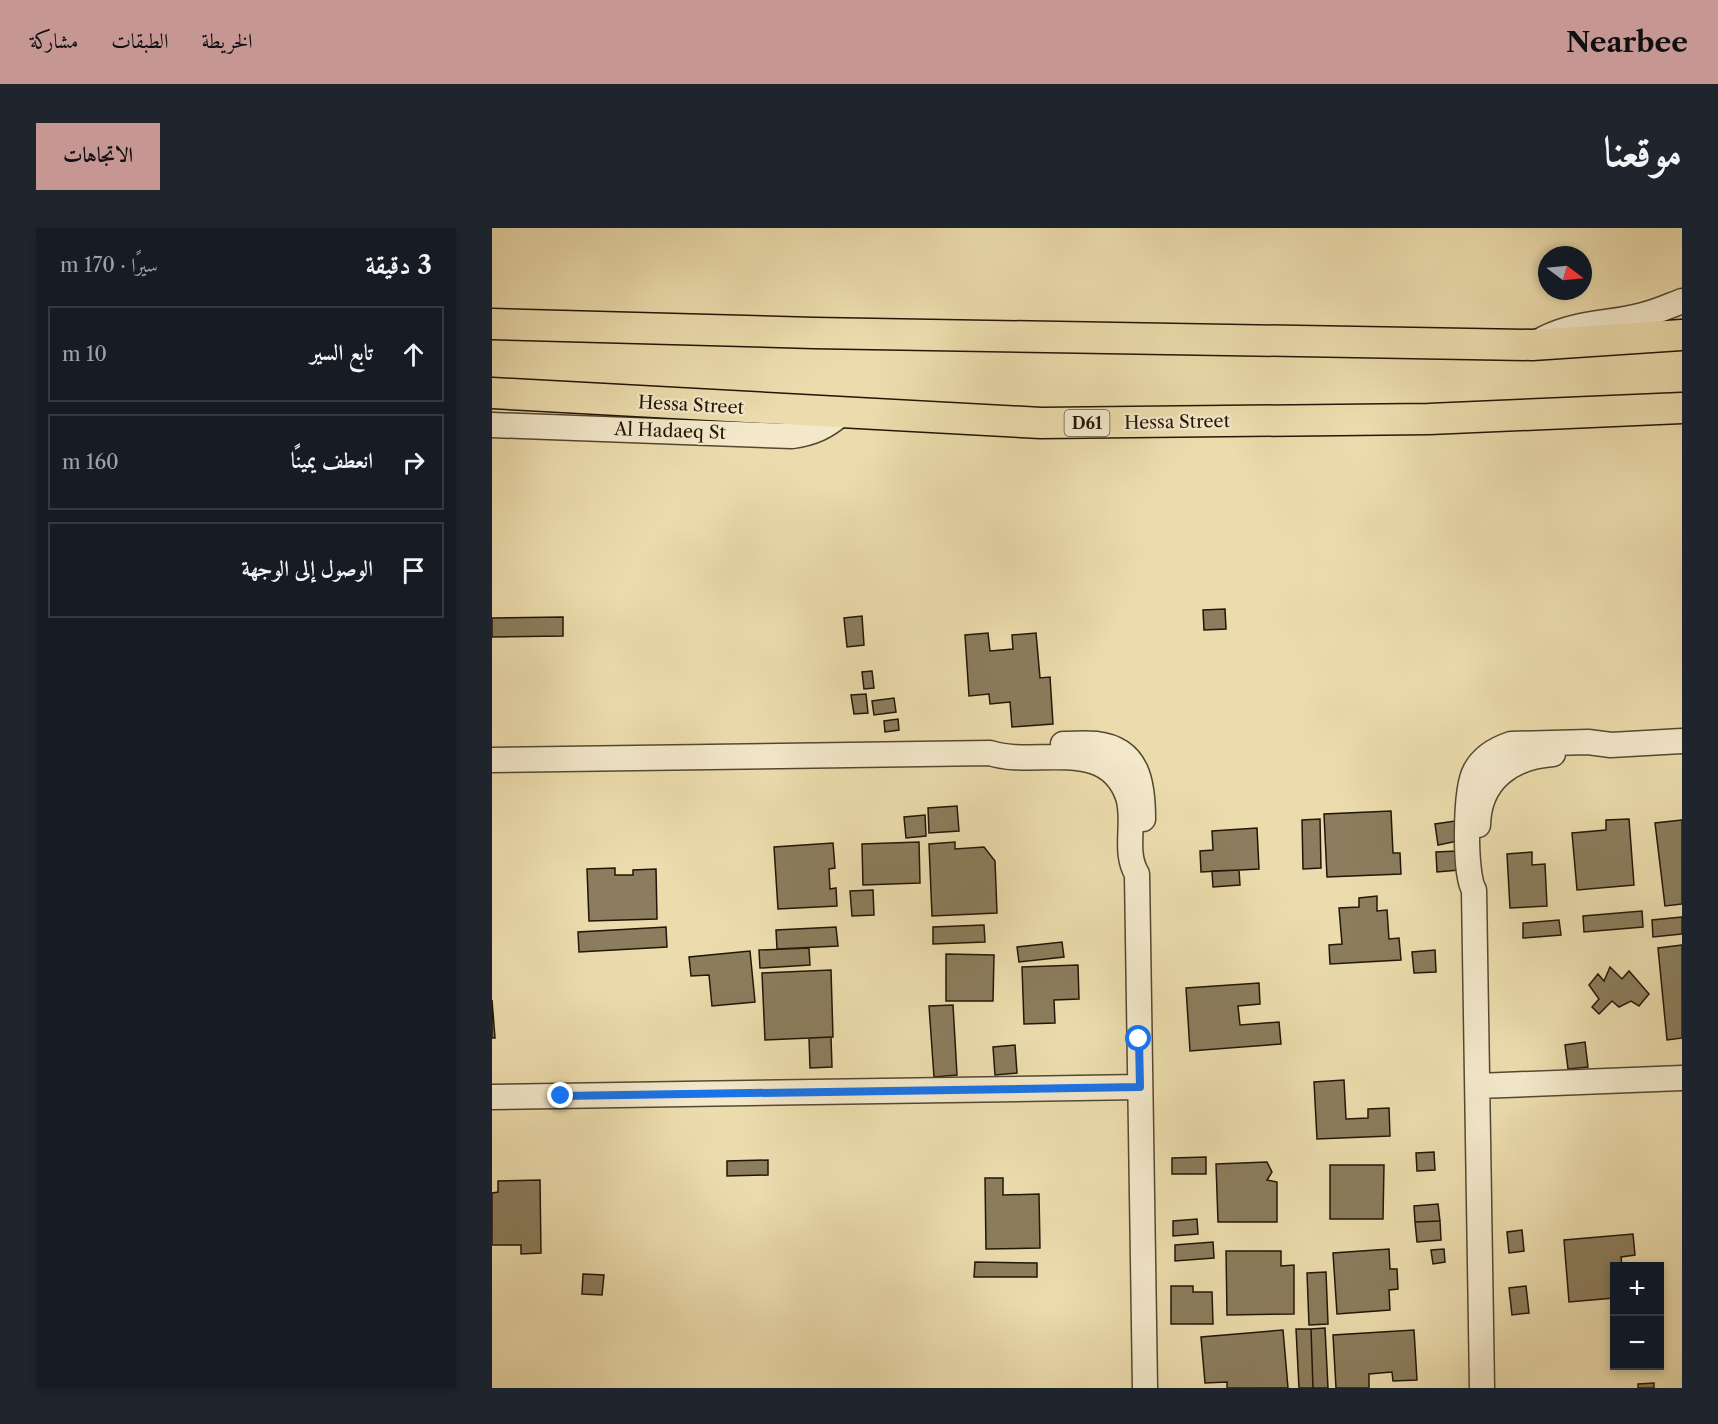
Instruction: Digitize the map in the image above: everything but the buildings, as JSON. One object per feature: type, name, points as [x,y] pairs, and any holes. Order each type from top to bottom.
[{"type":"main road","points":[[492,324],[814,333],[1532,345],[1682,335]]},
{"type":"main road","name":"Hessa Street","points":[[492,393],[1041,423],[1429,419],[1682,408]]},
{"type":"street","points":[[1532,345],[1556,332],[1583,324],[1643,315],[1682,301]]},
{"type":"street","name":"Al Hadaeq St","points":[[492,425],[792,435],[810,433],[827,426],[842,413]]},
{"type":"street","points":[[1482,1388],[1474,890],[1469,875],[1468,797],[1473,773],[1480,762],[1500,748],[1511,744],[1588,742],[1611,746],[1682,741]]},
{"type":"street","points":[[492,760],[990,753],[1009,746],[1095,744],[1109,747],[1122,754],[1140,777],[1143,792],[1143,854],[1141,868],[1137,874],[1145,1388]]},
{"type":"street","points":[[1478,1086],[1682,1078]]},
{"type":"street","points":[[492,1097],[1140,1087]]},
{"type":"route","points":[[561,1096],[1140,1087],[1139,1039]]}]
